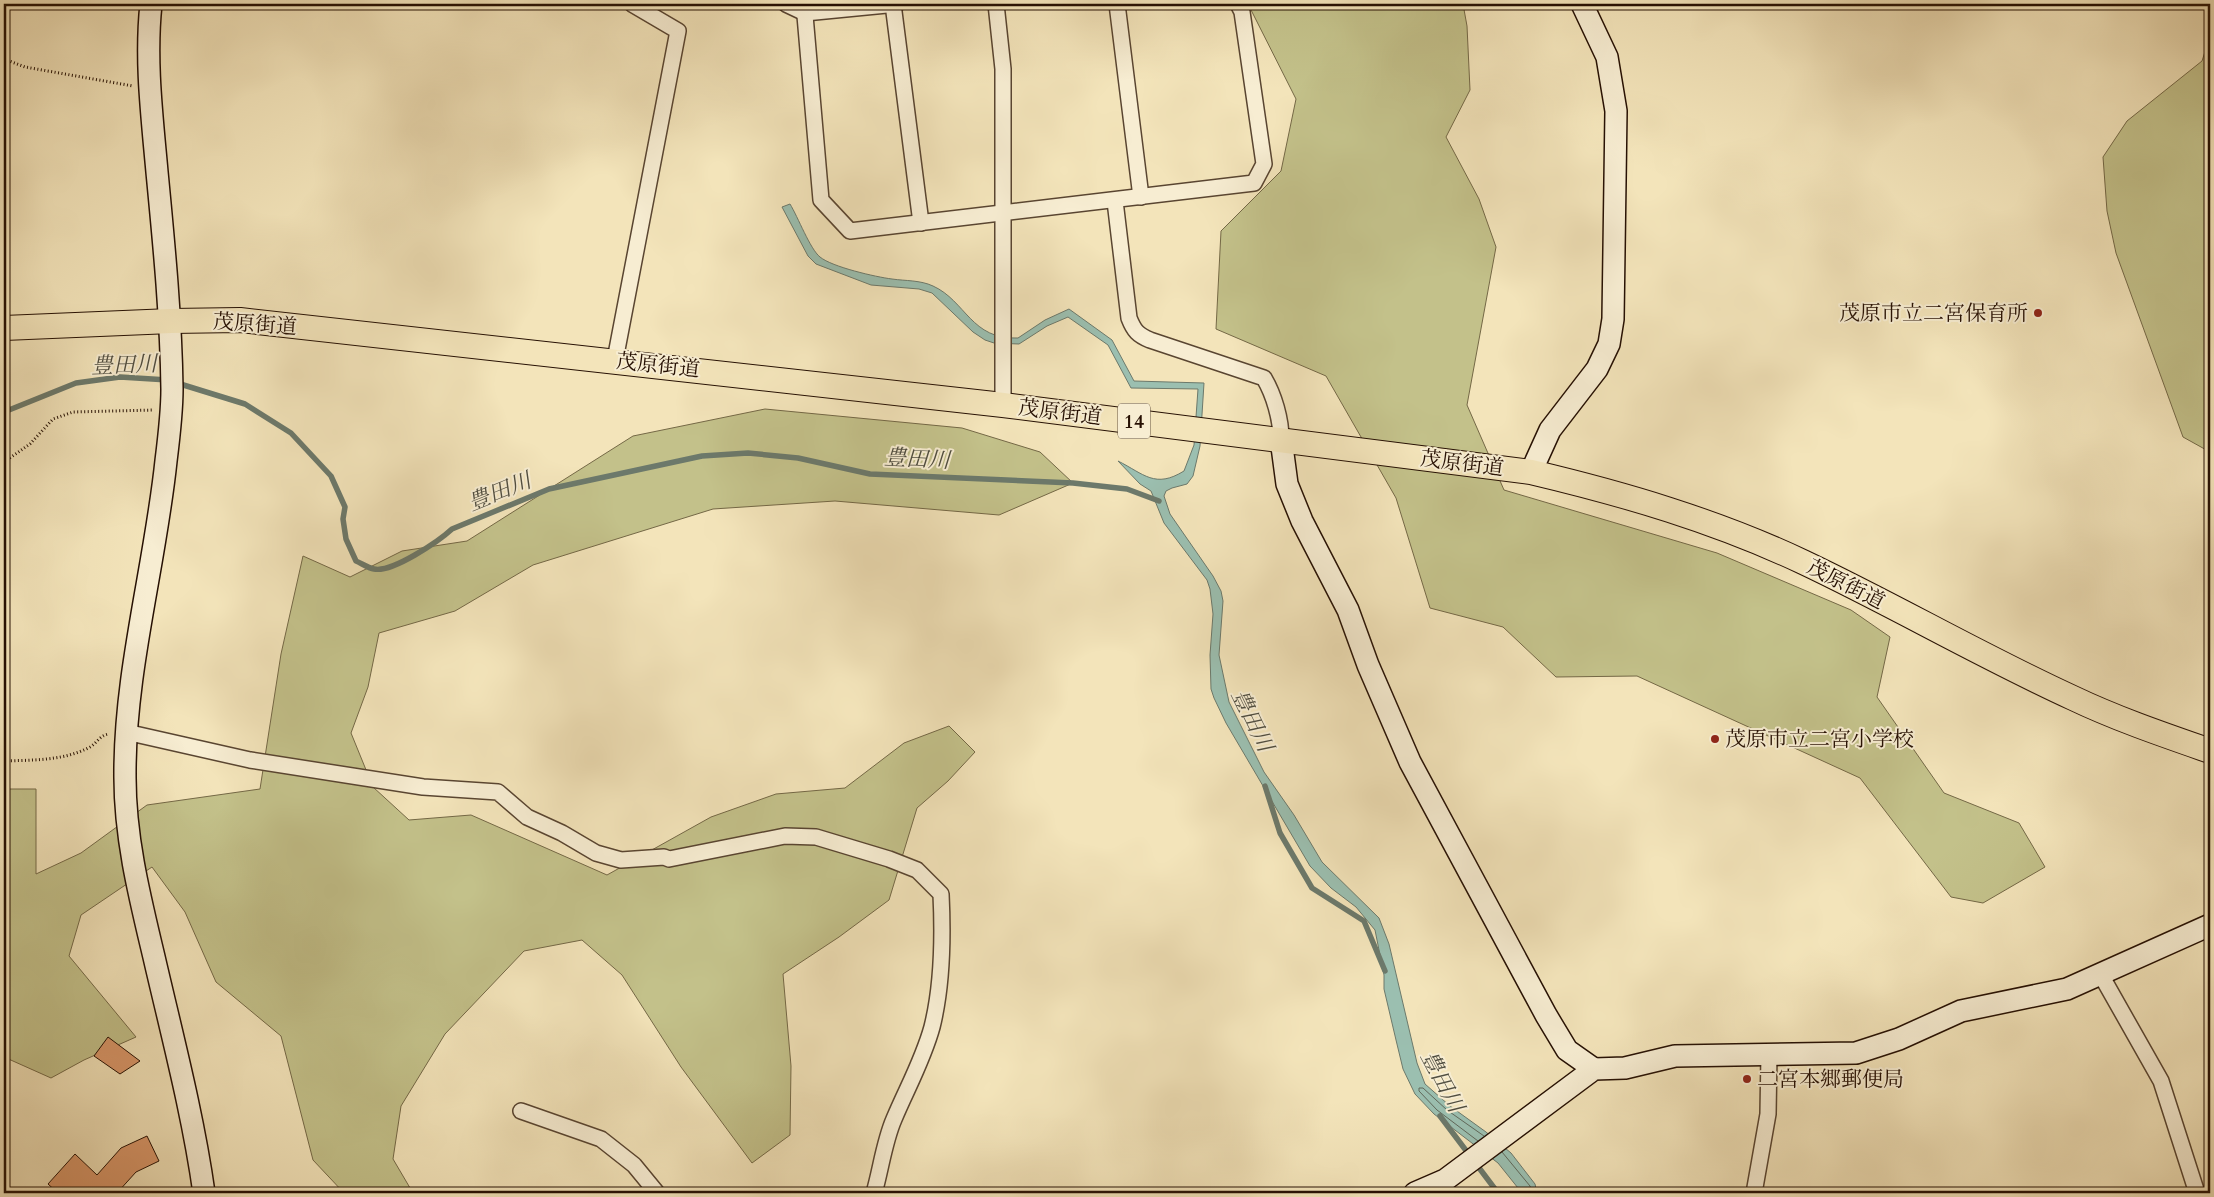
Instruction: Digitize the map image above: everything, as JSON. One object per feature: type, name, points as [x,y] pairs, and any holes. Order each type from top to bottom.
[{"type":"main road","name":"茂原街道","points":[[4,328],[240,320],[614,360],[1003,405],[1531,472],[1606,490],[1727,530],[1811,566],[2073,698],[2129,722],[2210,751]]},
{"type":"street","points":[[151,4],[147,37],[149,89],[171,321],[172,410],[161,511],[142,615],[126,732],[125,781],[130,845],[139,894],[188,1108],[204,1193]]},
{"type":"street","points":[[614,360],[678,31],[632,4]]},
{"type":"street","points":[[786,4],[804,8],[894,4],[921,223]]},
{"type":"street","points":[[996,4],[1003,69],[1003,405]]},
{"type":"street","points":[[1117,4],[1140,197]]},
{"type":"street","points":[[804,8],[822,200],[850,231],[1254,183],[1264,164],[1242,12],[1238,4]]},
{"type":"street","points":[[1531,472],[1550,430],[1597,369],[1610,344],[1613,319],[1616,111],[1606,56],[1582,4]]},
{"type":"street","points":[[1115,201],[1129,318],[1134,330],[1138,335],[1150,340],[1264,378],[1270,388],[1278,417],[1287,484],[1302,521],[1348,610],[1368,666],[1410,762],[1550,1022],[1567,1050],[1594,1070]]},
{"type":"street","points":[[126,732],[250,760],[423,787],[498,792],[527,818],[562,833],[596,853],[621,860],[669,859],[784,836],[816,837],[889,859],[917,870],[941,894],[942,915],[938,988],[932,1027],[916,1074],[893,1121],[874,1193]]},
{"type":"street","points":[[1415,1193],[1445,1180],[1594,1070],[1625,1068],[1675,1056],[1856,1053],[1899,1039],[1961,1011],[2067,989],[2210,925]]},
{"type":"street","points":[[2101,975],[2161,1081],[2197,1193]]},
{"type":"street","points":[[1754,1193],[1768,1114],[1769,1054]]},
{"type":"street","points":[[521,1111],[601,1139],[634,1165],[657,1193]]},
{"type":"path","points":[[4,59],[25,67],[149,89]]},
{"type":"path","points":[[4,462],[30,444],[53,419],[73,412],[172,410]]},
{"type":"path","points":[[4,761],[53,759],[90,747],[105,734],[126,732]]},
{"type":"shaded area","points":[[1248,4],[1463,4],[1467,26],[1470,90],[1446,137],[1479,199],[1496,247],[1467,405],[1504,490],[1717,553],[1851,610],[1890,637],[1877,697],[1944,793],[2019,823],[2045,867],[1983,903],[1951,897],[1860,778],[1637,676],[1556,677],[1503,627],[1430,608],[1396,498],[1326,376],[1216,329],[1221,231],[1281,171],[1296,99]]},
{"type":"shaded area","points":[[2210,36],[2210,452],[2183,437],[2116,253],[2107,211],[2103,157],[2127,121],[2202,61]]},
{"type":"shaded area","points":[[765,409],[962,428],[1040,452],[1073,483],[999,515],[835,501],[713,509],[533,565],[455,611],[379,633],[368,687],[351,733],[373,787],[409,820],[471,815],[607,875],[711,817],[776,794],[845,788],[904,743],[949,726],[975,752],[948,781],[917,808],[889,900],[839,937],[783,974],[791,1066],[790,1135],[752,1163],[681,1067],[622,975],[582,940],[524,951],[445,1034],[401,1106],[393,1159],[413,1193],[344,1193],[313,1160],[281,1036],[216,982],[185,912],[152,867],[81,915],[69,956],[136,1037],[84,1060],[51,1078],[4,1057],[4,789],[36,789],[36,874],[81,853],[147,805],[260,789],[281,654],[303,556],[350,577],[402,551],[467,541],[633,436]]},
{"type":"water","points":[[790,204],[816,253],[826,261],[865,274],[933,286],[954,301],[979,326],[990,333],[1002,337],[1018,338],[1045,320],[1069,309],[1112,340],[1134,381],[1204,383],[1200,446],[1193,476],[1187,484],[1166,491],[1164,496],[1170,514],[1213,576],[1221,591],[1223,601],[1219,655],[1229,702],[1264,772],[1294,815],[1322,862],[1379,918],[1389,944],[1417,1063],[1425,1084],[1450,1106],[1511,1153],[1535,1184],[1537,1193],[1522,1193],[1498,1163],[1434,1114],[1415,1094],[1403,1069],[1384,989],[1384,975],[1375,930],[1356,907],[1331,888],[1310,866],[1226,723],[1214,698],[1211,689],[1210,655],[1213,614],[1207,580],[1164,523],[1151,491],[1140,484],[1118,461],[1150,478],[1165,479],[1184,471],[1194,445],[1198,389],[1131,388],[1108,345],[1068,317],[1047,326],[1019,344],[994,343],[985,340],[973,332],[932,293],[919,289],[871,285],[816,264],[808,256],[782,207]]},
{"type":"building","points":[[108,1037],[140,1061],[120,1074],[94,1056]]},
{"type":"building","points":[[147,1136],[159,1161],[136,1172],[117,1193],[89,1193],[82,1188],[77,1193],[58,1193],[48,1184],[75,1154],[97,1175],[121,1148]]},
{"type":"waterway","name":"豊田川","points":[[4,412],[76,383],[120,377],[168,380]]},
{"type":"waterway","name":"豊田川","points":[[177,383],[245,404],[291,433],[331,476],[345,507],[343,519],[346,539],[356,561],[374,569],[382,569],[403,561],[437,541],[452,529],[549,489],[702,456],[748,453],[798,458],[870,474],[1073,483],[1127,489],[1159,501]]},
{"type":"waterway","name":"豊田川","points":[[1265,786],[1280,833],[1312,888],[1364,921],[1385,971]]},
{"type":"waterway","name":"豊田川","points":[[1440,1116],[1498,1193]]},
{"type":"place","name":"茂原市立二宮保育所","points":[[2038,313]]},
{"type":"place","name":"茂原市立二宮小学校","points":[[1715,739]]},
{"type":"place","name":"二宮本郷郵便局","points":[[1747,1079]]}]
